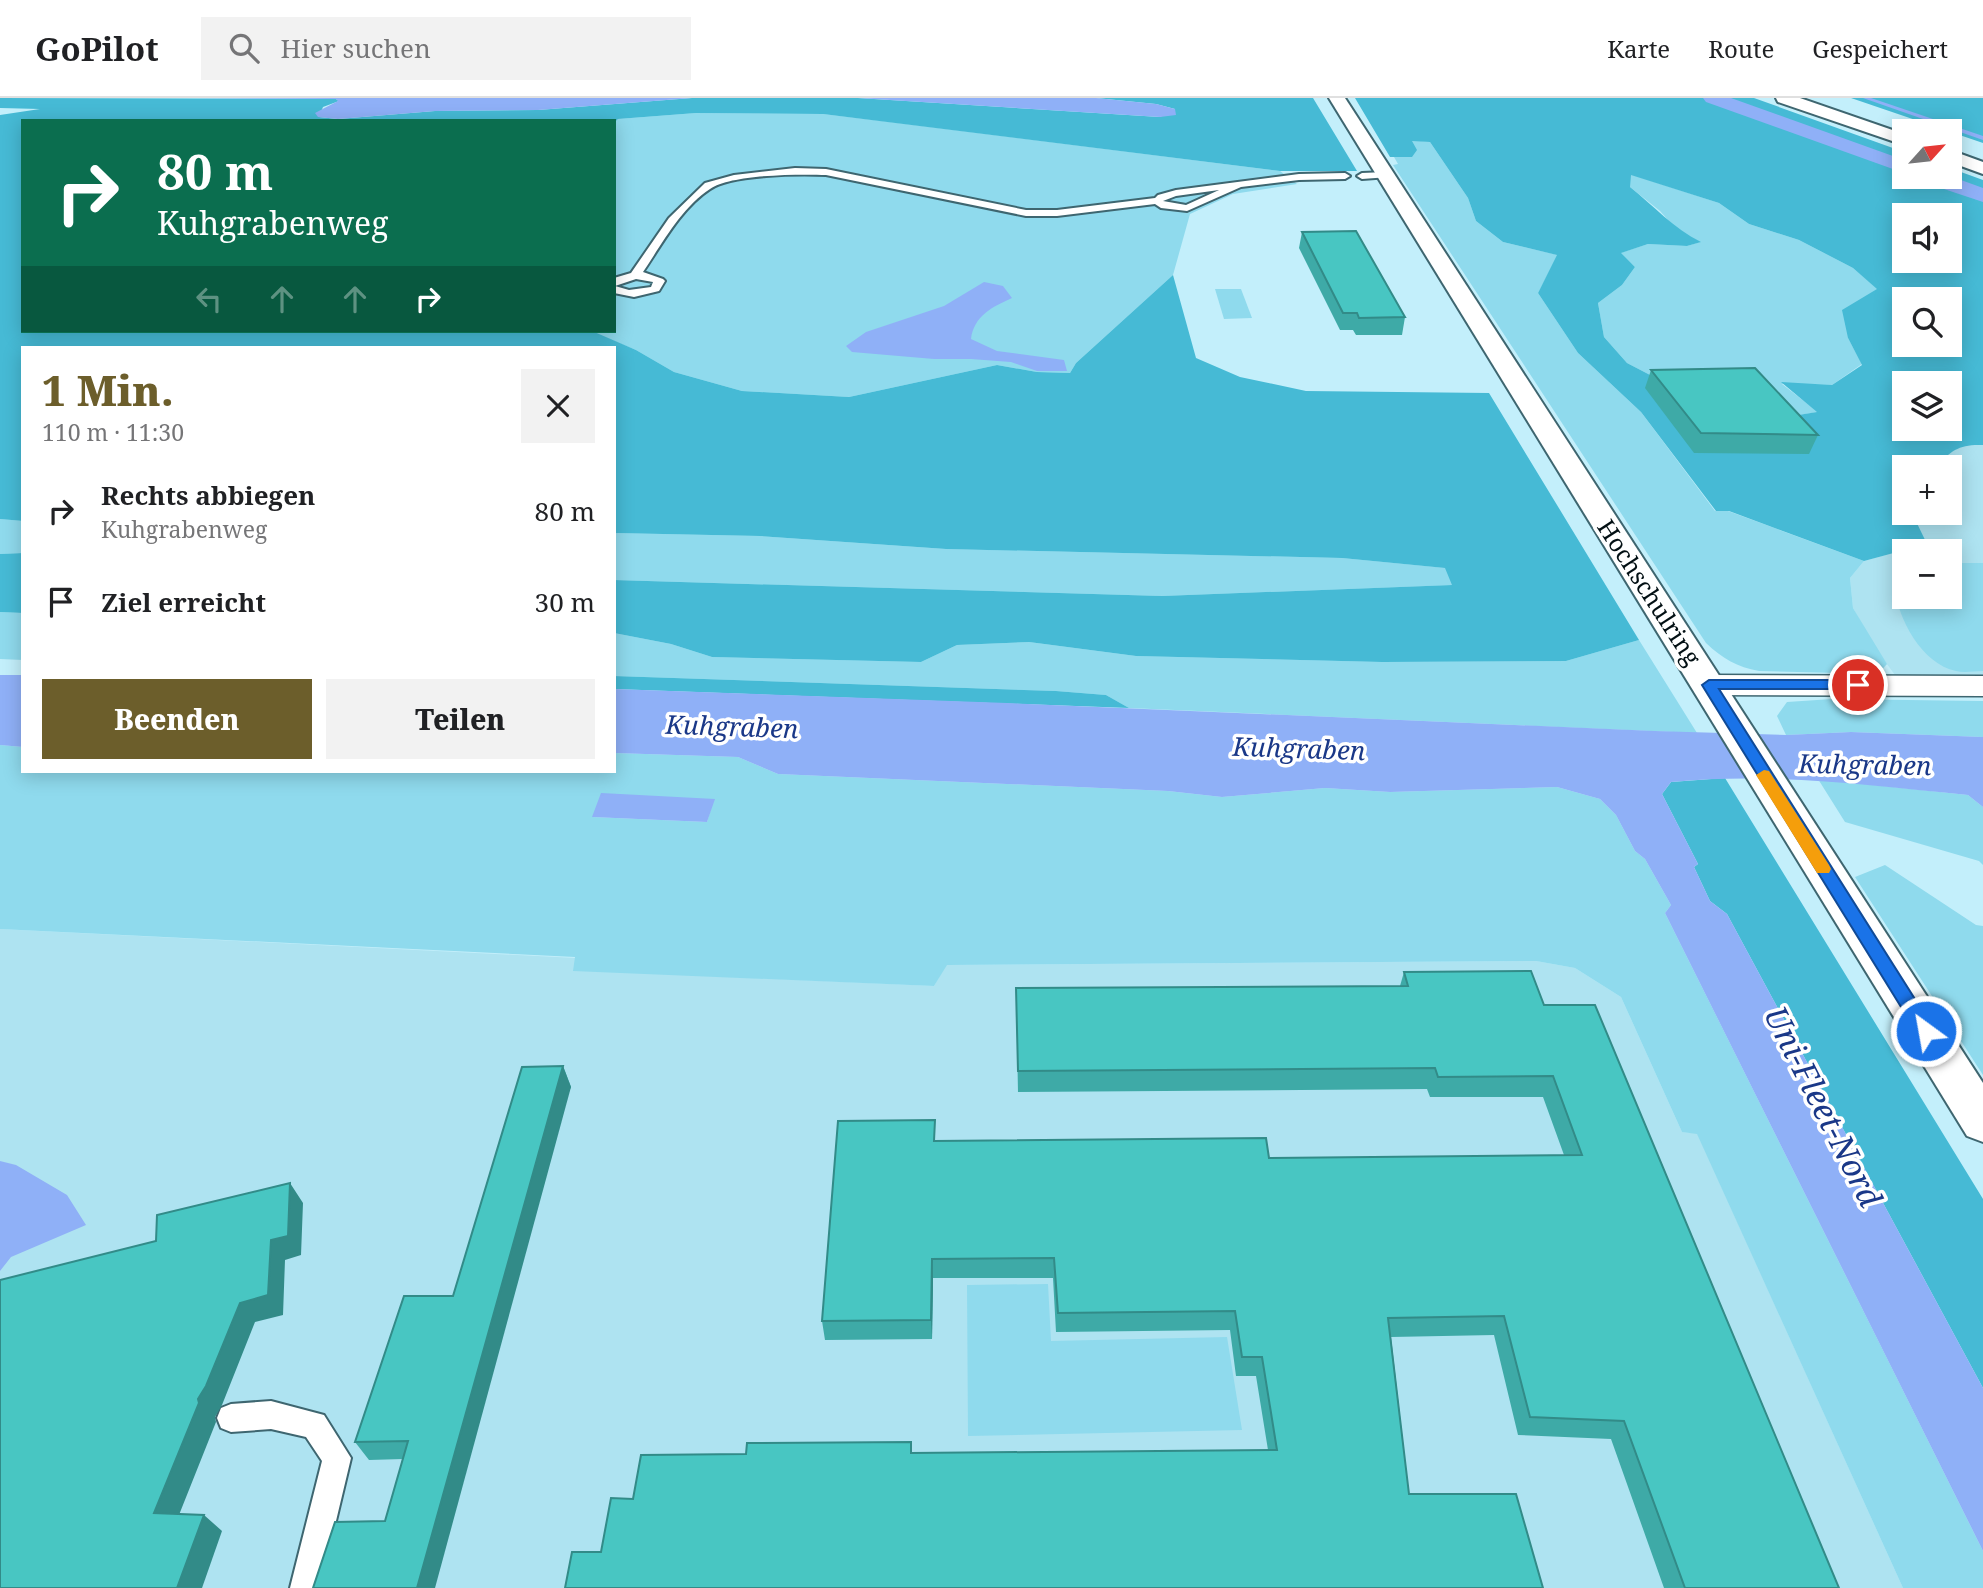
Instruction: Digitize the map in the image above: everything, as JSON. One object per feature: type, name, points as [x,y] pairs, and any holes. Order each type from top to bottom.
[{"type":"main road","name":"Hochschulring","points":[[1337,98],[1374,176],[1709,685],[1983,1122]]},
{"type":"main road","points":[[1784,98],[1892,136]]},
{"type":"main road","points":[[1823,98],[1892,122]]},
{"type":"main road","points":[[1962,146],[1983,153]]},
{"type":"main road","points":[[1962,160],[1983,168]]},
{"type":"street","points":[[1709,685],[1983,686]]},
{"type":"lane","points":[[635,275],[673,220],[708,185],[766,173],[826,172],[1026,213],[1069,212],[1158,201],[1161,197],[1196,190],[1299,177],[1345,176]]},
{"type":"lane","points":[[1158,201],[1161,205],[1187,208],[1237,186]]},
{"type":"lane","points":[[616,282],[635,275],[656,278],[659,285],[642,293],[622,293],[616,290]]},
{"type":"lane","points":[[231,1418],[271,1415],[314,1425],[337,1458],[305,1588]]},
{"type":"shaded area","points":[[0,98],[339,101],[323,107],[319,117],[338,119],[21,119],[21,333],[597,333],[636,350],[674,372],[742,391],[849,397],[997,365],[1037,372],[1070,373],[1076,363],[1173,275],[1196,358],[1240,377],[1306,391],[1489,393],[1639,640],[1566,661],[1382,662],[1136,656],[1029,642],[957,645],[921,662],[712,657],[671,644],[616,633],[616,580],[1162,596],[1452,585],[1445,568],[1342,558],[946,549],[760,536],[616,533],[616,346],[21,346],[21,521],[0,519],[0,115],[40,109],[0,108]]},
{"type":"shaded area","points":[[692,98],[858,98],[1160,117],[1175,109],[1156,104],[1096,98],[1313,98],[1357,171],[1280,171],[823,114],[696,113],[618,119],[338,119],[435,111],[538,110]]},
{"type":"shaded area","points":[[1355,98],[1754,98],[1892,148],[1892,189],[1962,189],[1962,172],[1983,180],[1983,445],[1956,449],[1947,455],[1892,455],[1892,525],[1918,525],[1925,539],[1892,539],[1892,553],[1864,561],[1729,511],[1716,511],[1641,412],[1578,353],[1538,293],[1557,255],[1503,242],[1476,221],[1468,198],[1430,142],[1412,141],[1417,150],[1412,157],[1390,157]],"holes":[[[1631,175],[1719,203],[1749,224],[1799,240],[1853,268],[1877,289],[1842,310],[1848,338],[1862,365],[1832,385],[1781,382],[1817,412],[1792,416],[1679,390],[1627,363],[1604,337],[1598,303],[1622,285],[1635,267],[1621,253],[1648,244],[1687,246],[1701,242],[1673,223],[1630,187]]]},
{"type":"shaded area","points":[[1851,98],[1983,98],[1983,143],[1962,136],[1962,119],[1913,119]]},
{"type":"shaded area","points":[[696,113],[823,114],[1280,171],[1297,184],[1233,194],[1190,214],[1173,275],[1076,363],[1070,373],[1037,372],[997,365],[849,397],[742,391],[674,372],[636,350],[594,333],[616,333],[618,119]]},
{"type":"shaded area","points":[[1412,140],[1430,142],[1468,198],[1476,221],[1503,242],[1558,255],[1538,293],[1578,353],[1641,412],[1715,511],[1728,511],[1864,561],[1850,578],[1853,608],[1887,664],[1878,674],[1759,671],[1731,662],[1706,643],[1393,165],[1398,164],[1394,157],[1412,157]]},
{"type":"shaded area","points":[[1630,174],[1719,203],[1749,224],[1799,240],[1853,268],[1878,289],[1848,338],[1862,364],[1832,385],[1782,384],[1818,412],[1792,416],[1679,390],[1627,363],[1604,337],[1598,303],[1622,285],[1635,267],[1620,253],[1648,244],[1687,246],[1700,242],[1677,230],[1660,211],[1630,187]]},
{"type":"shaded area","points":[[1215,289],[1241,289],[1252,318],[1224,319]]},
{"type":"shaded area","points":[[1965,444],[1983,445],[1983,677],[1895,675],[1878,652],[1853,608],[1850,578],[1864,561],[1892,553],[1892,609],[1962,609],[1962,539],[1924,539],[1917,525],[1962,525],[1962,455],[1946,455]]},
{"type":"shaded area","points":[[0,519],[21,521],[21,553],[0,554]]},
{"type":"shaded area","points":[[616,533],[760,536],[946,549],[1342,558],[1446,568],[1453,585],[1162,596],[616,580]]},
{"type":"shaded area","points":[[21,553],[21,613],[0,612],[0,554]]},
{"type":"shaded area","points":[[1962,563],[1983,563],[1983,671],[1956,671],[1932,659],[1913,638],[1900,609],[1962,609]]},
{"type":"shaded area","points":[[0,612],[21,613],[21,660],[0,659]]},
{"type":"shaded area","points":[[616,633],[671,644],[712,657],[921,662],[957,645],[1029,642],[1136,656],[1382,662],[1566,661],[1639,640],[1697,733],[1129,708],[1106,695],[616,676]]},
{"type":"shaded area","points":[[616,676],[1056,691],[1106,695],[1129,708],[616,689]]},
{"type":"shaded area","points":[[1832,699],[1983,701],[1983,737],[1851,732],[1786,735],[1777,716],[1787,702]]},
{"type":"shaded area","points":[[0,745],[21,747],[21,773],[616,773],[616,753],[738,757],[778,774],[1168,791],[1222,797],[1325,788],[1390,792],[1557,787],[1600,799],[1616,815],[1635,851],[1645,859],[1671,905],[1665,913],[1983,1551],[1983,1588],[1903,1588],[1697,1134],[1682,1132],[1621,997],[1575,968],[1536,961],[947,965],[934,986],[573,971],[575,957],[0,929]],"holes":[[[714,799],[707,822],[592,817]]]},
{"type":"shaded area","points":[[1725,778],[1983,1199],[1983,1388],[1727,914],[1710,901],[1694,867],[1698,864],[1662,794],[1671,782]]},
{"type":"shaded area","points":[[1818,779],[1968,795],[1983,807],[1983,865],[1979,861],[1845,822]]},
{"type":"shaded area","points":[[1885,865],[1976,925],[1983,926],[1983,1075],[1855,877]]},
{"type":"shaded area","points":[[0,929],[576,958],[574,970],[934,986],[946,965],[1536,961],[1575,968],[1621,997],[1682,1132],[1697,1133],[1903,1588],[0,1588]]},
{"type":"shaded area","points":[[1048,1284],[1051,1341],[1227,1337],[1242,1430],[968,1436],[967,1285]]},
{"type":"water","points":[[196,98],[692,98],[538,110],[435,111],[338,119],[318,117],[315,113],[338,101],[336,99]]},
{"type":"water","points":[[858,98],[1096,98],[1156,104],[1175,109],[1176,115],[1160,117]]},
{"type":"water","points":[[984,282],[1003,286],[1012,298],[980,318],[971,339],[997,351],[1064,360],[1067,371],[1037,371],[1011,362],[852,352],[846,346],[866,332],[944,306]]},
{"type":"water","points":[[0,675],[21,675],[21,747],[0,745]]},
{"type":"water","points":[[616,689],[1655,731],[1786,735],[1851,732],[1983,737],[1983,807],[1968,795],[1782,779],[1671,782],[1662,794],[1698,864],[1694,867],[1710,901],[1727,914],[1983,1388],[1983,1551],[1665,913],[1671,905],[1645,859],[1635,851],[1616,815],[1600,799],[1557,787],[1390,792],[1325,788],[1222,797],[1168,791],[778,774],[738,757],[616,753]]},
{"type":"water","points":[[601,793],[715,799],[707,822],[592,817]]},
{"type":"water","points":[[0,1161],[16,1165],[67,1195],[86,1225],[11,1257],[0,1271]]},
{"type":"building","points":[[1356,231],[1405,317],[1359,318],[1357,313],[1343,313],[1302,232]]},
{"type":"building","points":[[1755,368],[1818,435],[1701,433],[1651,370]]},
{"type":"building","points":[[1531,971],[1544,1005],[1595,1005],[1839,1588],[1685,1588],[1624,1421],[1530,1417],[1504,1316],[1388,1318],[1409,1494],[1516,1494],[1543,1588],[565,1588],[572,1552],[601,1552],[611,1498],[633,1499],[641,1455],[746,1454],[747,1443],[911,1442],[911,1453],[1277,1450],[1262,1357],[1242,1357],[1235,1311],[1058,1313],[1054,1258],[932,1259],[931,1320],[822,1321],[838,1121],[935,1120],[934,1141],[1266,1138],[1269,1158],[1582,1155],[1553,1076],[1438,1077],[1435,1068],[1018,1071],[1016,988],[1408,986],[1404,972]]},
{"type":"building","points":[[563,1066],[417,1588],[313,1588],[335,1522],[385,1521],[408,1441],[355,1442],[404,1296],[453,1296],[522,1067]]},
{"type":"building","points":[[290,1183],[288,1236],[271,1240],[268,1295],[240,1303],[206,1386],[198,1399],[199,1403],[154,1513],[204,1515],[177,1588],[0,1588],[0,1280],[156,1241],[157,1215]]},
{"type":"waterway","points":[[1713,98],[1892,163]]},
{"type":"waterway","points":[[1866,98],[1983,138]]},
{"type":"waterway","points":[[1962,188],[1983,195]]},
{"type":"slow traffic","points":[[1764,775],[1823,869]]},
{"type":"route","points":[[1858,685],[1709,685],[1926,1031]]},
{"type":"water label","name":"Kuhgraben","points":[[732,726]]},
{"type":"water label","name":"Kuhgraben","points":[[1299,748]]},
{"type":"water label","name":"Kuhgraben","points":[[1865,764]]},
{"type":"water label","name":"Uni-Fleet-Nord","points":[[1824,1106]]}]
